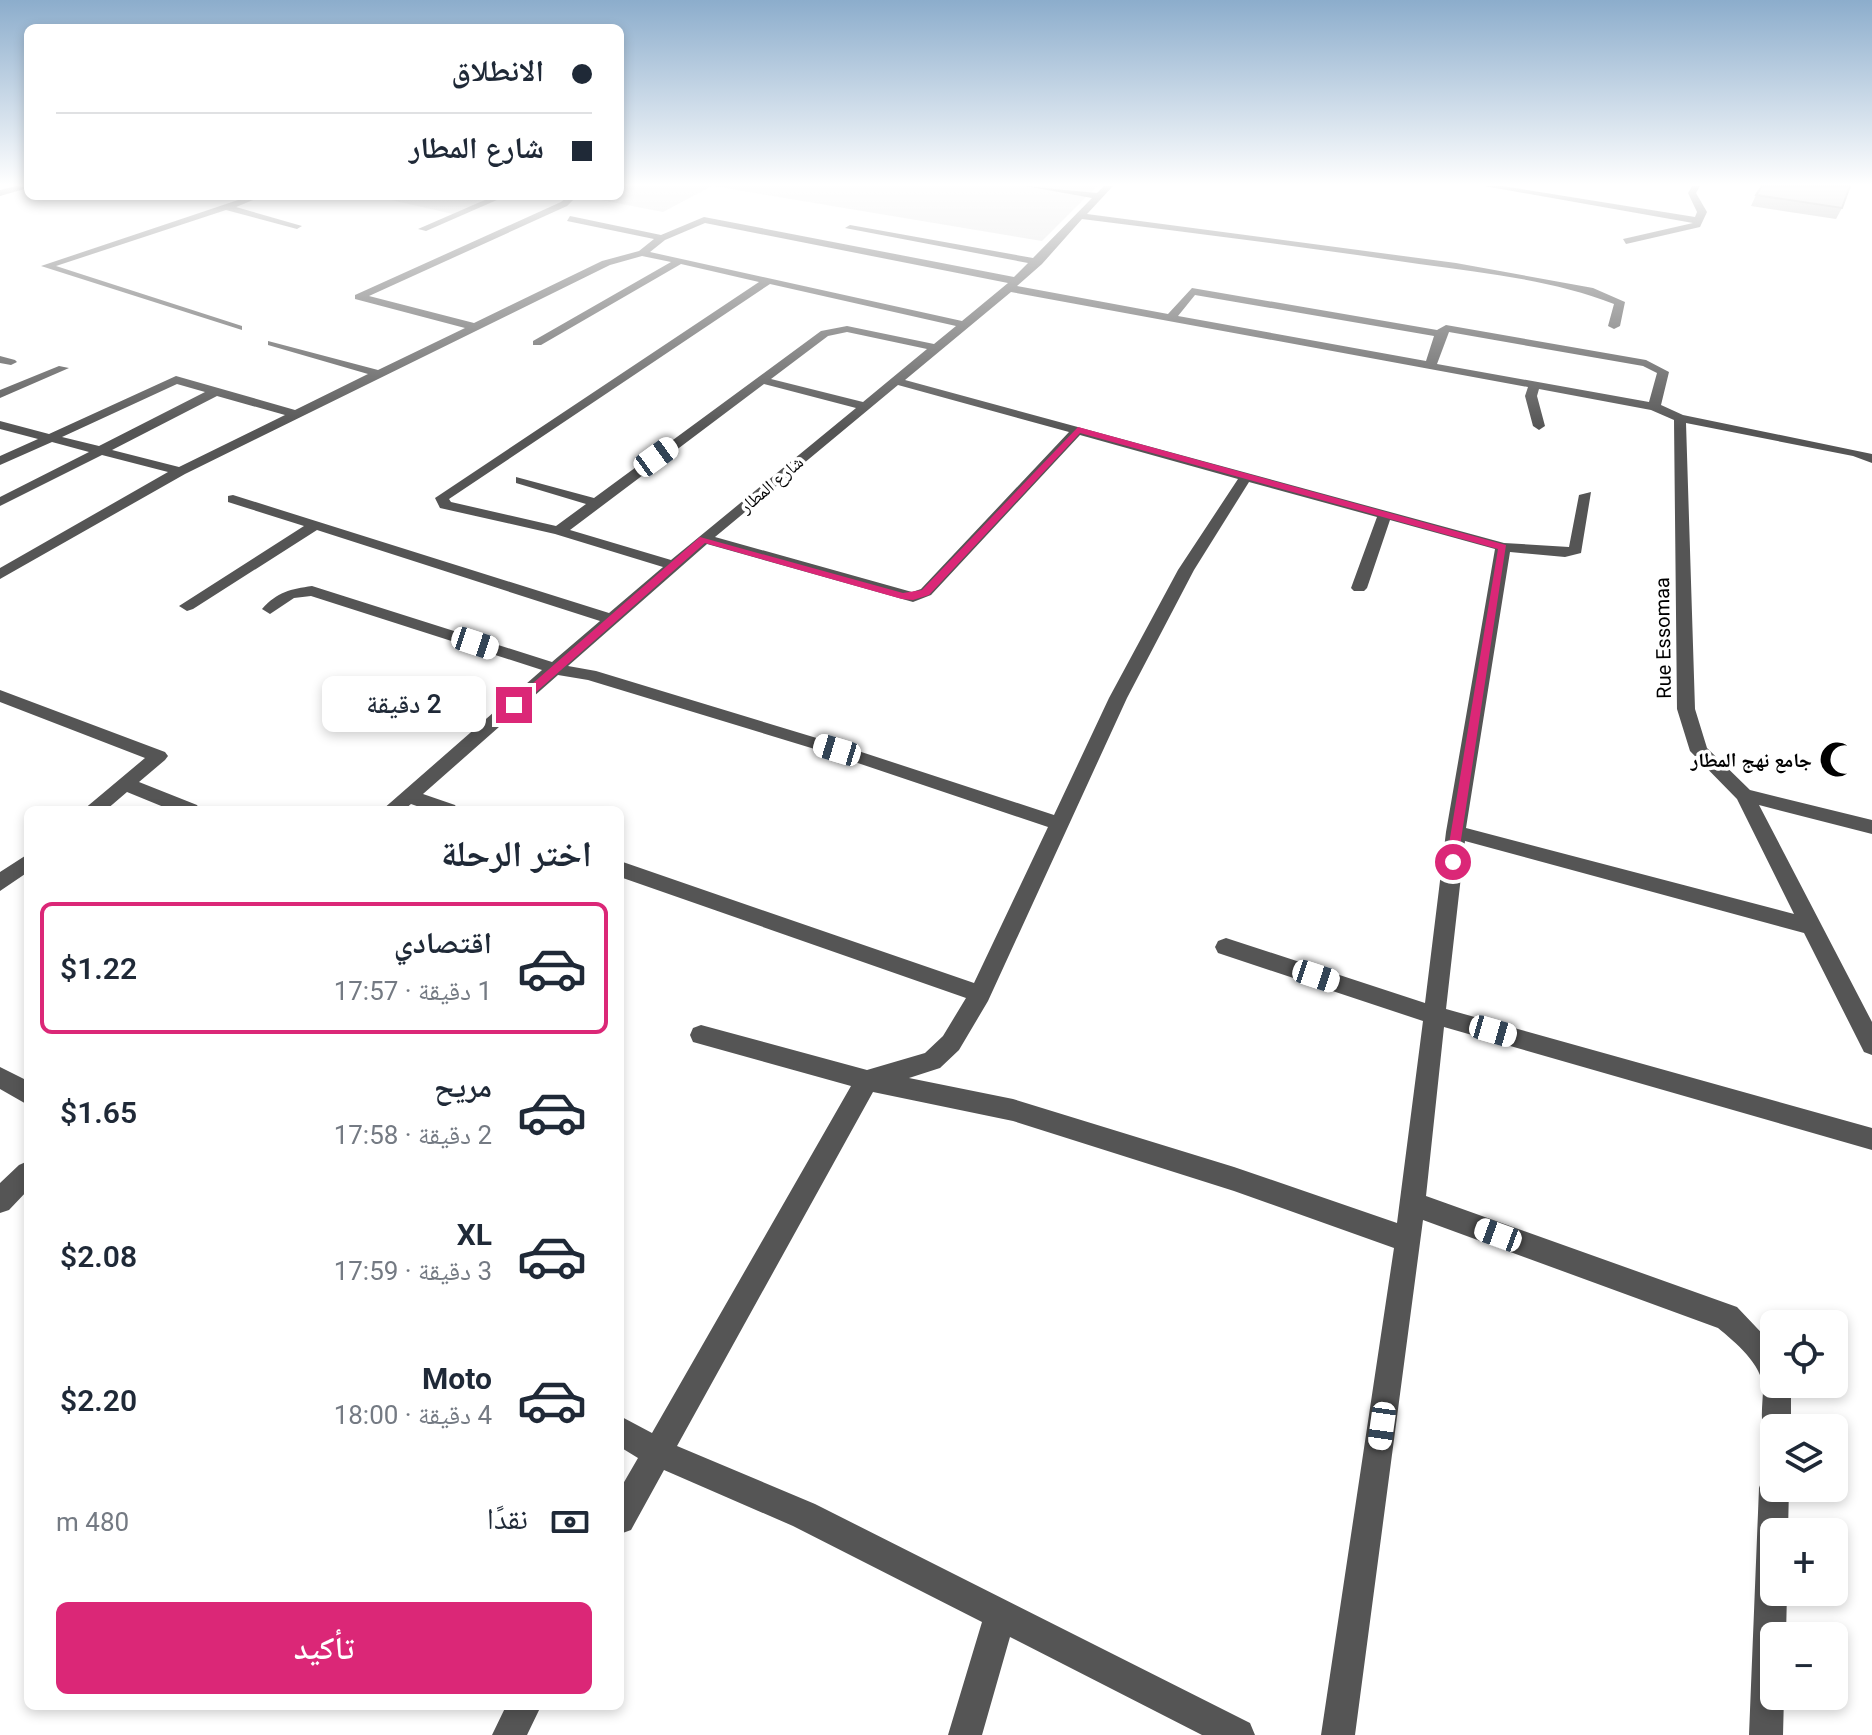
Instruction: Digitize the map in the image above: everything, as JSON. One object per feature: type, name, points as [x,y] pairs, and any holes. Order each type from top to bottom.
[{"type":"street","points":[[49,267],[238,328]]},
{"type":"street","points":[[425,267],[359,297],[471,326]]},
{"type":"street","points":[[0,574],[180,471],[292,413],[597,267]]},
{"type":"street","points":[[537,343],[670,267]]},
{"type":"street","points":[[708,267],[966,325]]},
{"type":"street","points":[[930,267],[1171,317],[1654,407],[1680,418],[1857,453],[1872,459]]},
{"type":"street","name":"شارع المطار","points":[[397,806],[704,539],[1032,267]]},
{"type":"street","points":[[1451,267],[1586,289],[1615,297],[1620,302],[1614,326]]},
{"type":"street","points":[[675,566],[559,531],[445,505],[442,498],[769,280]]},
{"type":"street","points":[[1171,317],[1192,291],[1440,334]]},
{"type":"street","points":[[1431,365],[1440,334],[1446,328],[1646,363],[1663,372],[1654,407]]},
{"type":"street","points":[[559,531],[821,335],[837,329],[937,348]]},
{"type":"street","points":[[272,343],[376,373]]},
{"type":"street","points":[[0,394],[63,368]]},
{"type":"street","points":[[0,461],[166,382],[183,380],[292,413]]},
{"type":"street","points":[[763,380],[864,406]]},
{"type":"street","points":[[897,381],[1503,547],[1565,553],[1576,550],[1586,495]]},
{"type":"street","points":[[1535,385],[1531,396],[1539,426]]},
{"type":"street","points":[[0,502],[219,390]]},
{"type":"street","name":"Rue Essomaa","points":[[1680,418],[1686,709],[1699,751],[1744,795],[1872,1045]]},
{"type":"street","points":[[0,425],[45,439],[180,471]]},
{"type":"street","points":[[704,539],[913,597],[926,592],[1078,430]]},
{"type":"street","points":[[624,1511],[655,1451],[867,1080],[942,1055],[980,994],[1058,823],[1186,570],[1245,478]]},
{"type":"street","points":[[521,480],[596,503]]},
{"type":"street","points":[[233,499],[613,620]]},
{"type":"street","points":[[1359,588],[1385,515]]},
{"type":"street","points":[[187,606],[314,526]]},
{"type":"street","points":[[1338,1735],[1413,1204],[1456,832],[1503,547]]},
{"type":"street","points":[[270,609],[289,594],[312,591],[556,669],[590,675],[837,750],[1058,823]]},
{"type":"street","points":[[0,696],[159,756],[98,806]]},
{"type":"street","points":[[126,784],[180,806]]},
{"type":"street","points":[[1744,795],[1872,827]]},
{"type":"street","points":[[409,796],[437,806]]},
{"type":"street","points":[[1456,832],[1812,927]]},
{"type":"street","points":[[0,883],[24,864]]},
{"type":"street","points":[[624,870],[980,994]]},
{"type":"street","points":[[1226,947],[1434,1015],[1872,1139]]},
{"type":"street","points":[[701,1035],[867,1080],[1013,1110],[1234,1179],[1408,1240]]},
{"type":"street","points":[[0,1077],[24,1092]]},
{"type":"street","points":[[0,1201],[24,1177]]},
{"type":"street","points":[[1413,1204],[1727,1317],[1760,1349]]},
{"type":"street","points":[[624,1433],[655,1451],[804,1515],[1238,1735]]},
{"type":"street","points":[[1766,1735],[1774,1502]]},
{"type":"street","points":[[965,1735],[1000,1615]]},
{"type":"street","points":[[509,1735],[522,1710]]},
{"type":"place","name":"جامع نهج المطار","points":[[1838,760]]},
{"type":"route","points":[[514,705],[704,539],[902,596],[913,597],[926,592],[1078,430],[1503,547],[1470,735],[1453,862]]}]
